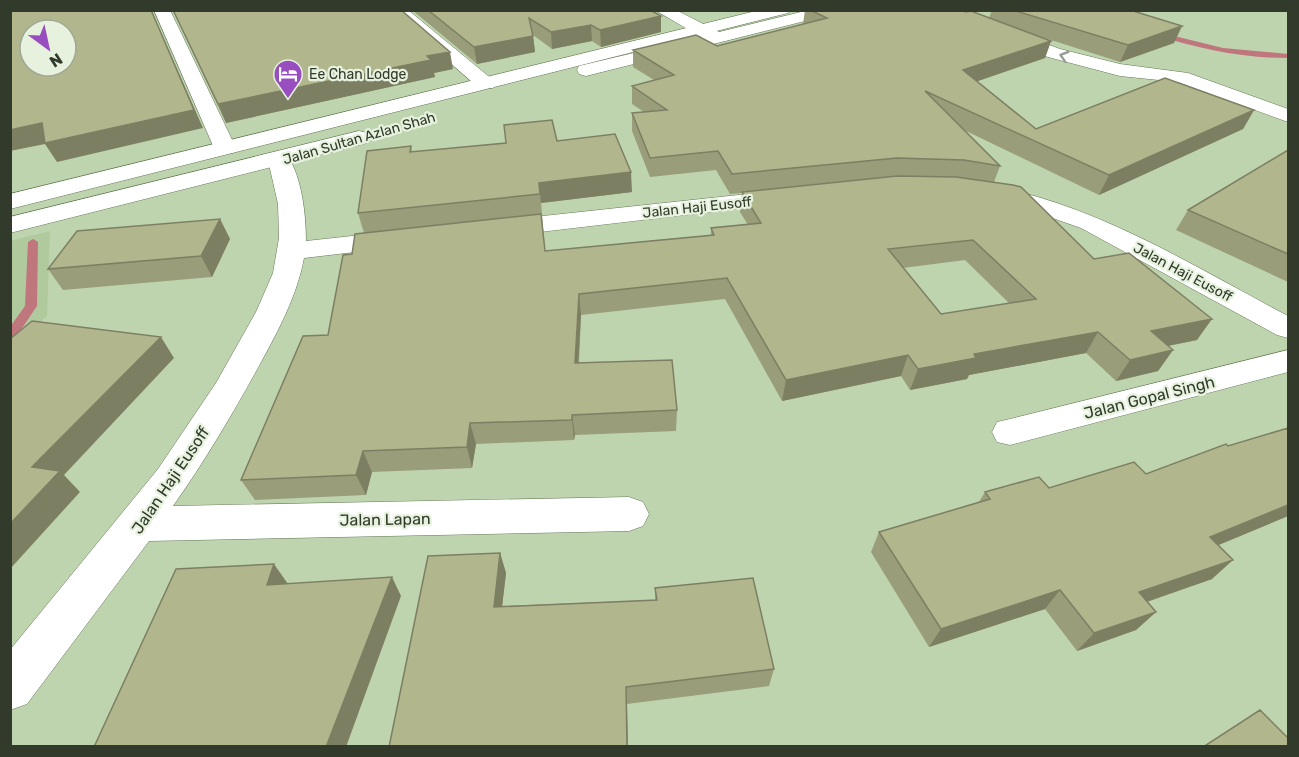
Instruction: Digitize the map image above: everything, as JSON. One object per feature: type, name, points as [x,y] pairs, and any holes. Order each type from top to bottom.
[{"type":"street","points":[[162,10],[225,148]]},
{"type":"street","points":[[10,209],[234,161],[263,156],[279,160],[287,149],[443,101],[486,84],[398,10]]},
{"type":"street","points":[[663,10],[709,34],[831,10]]},
{"type":"street","name":"Jalan Sultan Azlan Shah","points":[[439,116],[782,10]]},
{"type":"street","points":[[939,10],[1054,53],[1120,70],[1181,78],[1288,116]]},
{"type":"street","name":"Jalan Sultan Azlan Shah","points":[[10,202],[486,84],[709,34]]},
{"type":"street","name":"Jalan Sultan Azlan Shah","points":[[10,225],[279,160],[382,132]]},
{"type":"street","name":"Jalan Haji Eusoff","points":[[10,687],[141,524],[231,390],[272,312],[292,251],[292,202],[279,160]]},
{"type":"street","name":"Jalan Haji Eusoff","points":[[976,190],[1022,199],[1090,223],[1288,328]]},
{"type":"street","name":"Jalan Haji Eusoff","points":[[469,232],[809,195]]},
{"type":"street","points":[[292,251],[422,237]]},
{"type":"street","name":"Jalan Gopal Singh","points":[[1010,432],[1288,361]]},
{"type":"street","name":"Jalan Lapan","points":[[141,524],[629,514]]},
{"type":"shaded area","points":[[50,231],[47,316],[11,348],[10,241]]},
{"type":"building","points":[[10,10],[151,10],[194,110],[45,143],[42,123],[10,130]]},
{"type":"building","points":[[173,10],[401,10],[450,52],[427,56],[431,60],[218,104]]},
{"type":"building","points":[[428,10],[650,10],[661,16],[600,30],[591,25],[551,32],[529,18],[533,36],[474,47]]},
{"type":"building","points":[[810,10],[971,11],[1051,41],[963,70],[1036,129],[1165,78],[1254,110],[1109,175],[925,91],[1000,166],[964,160],[897,158],[732,174],[718,151],[650,158],[632,113],[667,110],[632,86],[674,75],[633,50],[696,35],[717,46],[827,18]]},
{"type":"building","points":[[1013,10],[1130,10],[1182,26],[1128,45]]},
{"type":"building","points":[[552,120],[557,141],[615,134],[631,172],[539,183],[540,194],[358,213],[367,151],[411,146],[410,152],[506,143],[504,125]]},
{"type":"building","points":[[1288,150],[1288,254],[1188,210]]},
{"type":"building","points":[[897,176],[956,177],[1021,187],[1094,259],[1129,253],[1212,319],[1151,331],[1173,350],[1130,360],[1098,332],[974,354],[976,358],[918,369],[908,355],[786,380],[727,278],[579,294],[575,363],[672,360],[677,410],[572,415],[572,420],[470,423],[467,447],[363,451],[356,475],[241,480],[303,336],[328,335],[343,255],[352,254],[355,234],[541,214],[545,251],[714,235],[711,228],[761,223],[742,192]],"holes":[[[973,240],[1036,299],[941,314],[888,249]]]},
{"type":"building","points":[[220,219],[201,256],[48,269],[77,231]]},
{"type":"building","points":[[32,321],[161,337],[32,467],[60,471],[10,524],[10,339]]},
{"type":"building","points":[[1288,428],[1288,505],[1210,537],[1233,560],[1139,592],[1156,612],[1094,633],[1060,590],[941,629],[879,532],[990,499],[985,492],[1039,477],[1049,488],[1134,462],[1146,474],[1226,444],[1228,446]]},
{"type":"building","points":[[500,553],[494,607],[657,600],[655,588],[753,578],[774,669],[626,687],[627,747],[389,747],[428,556]]},
{"type":"building","points":[[274,564],[267,585],[392,577],[326,747],[94,747],[176,569]]},
{"type":"building","points":[[1260,710],[1288,738],[1288,747],[1203,747]]},
{"type":"waterway","points":[[1158,34],[1223,50],[1255,55],[1288,56]]},
{"type":"waterway","points":[[10,337],[31,306],[33,242]]},
{"type":"place","name":"Ee Chan Lodge","points":[[288,100]]}]
